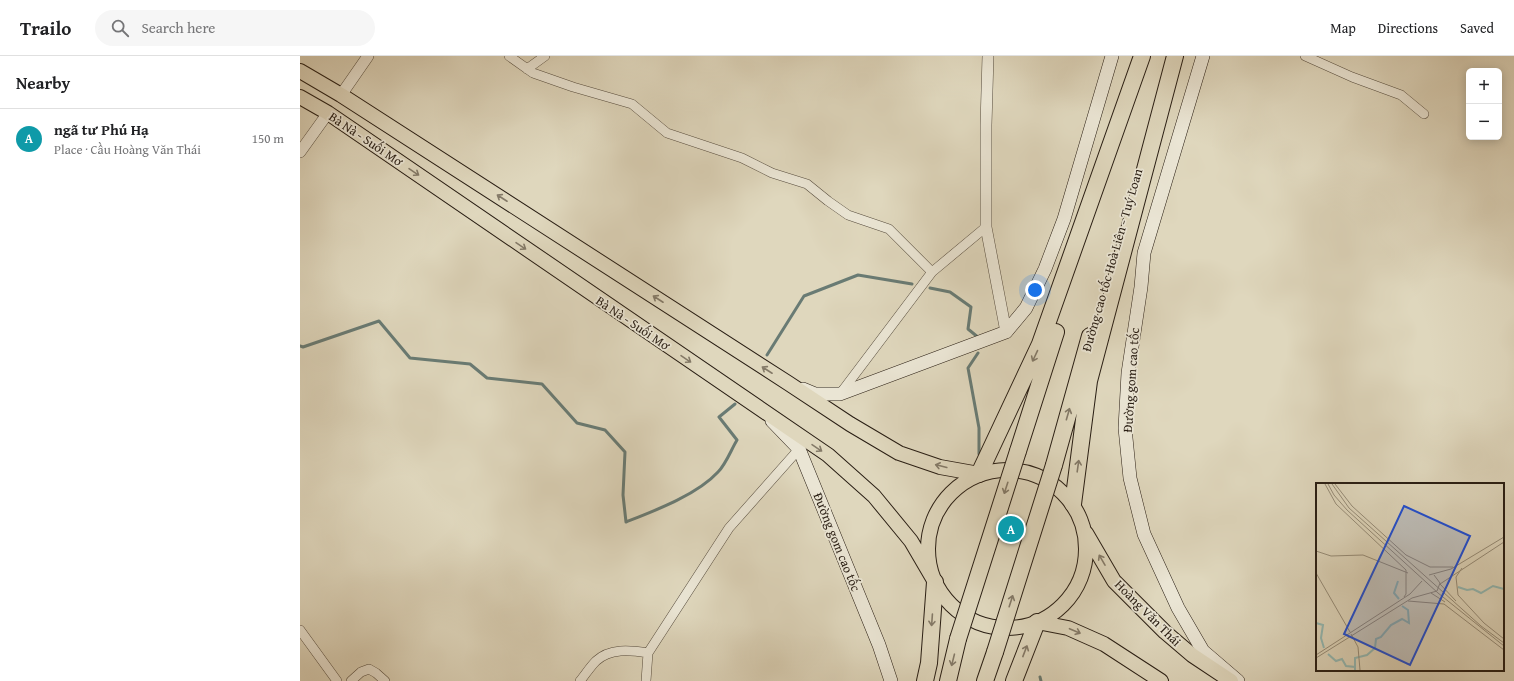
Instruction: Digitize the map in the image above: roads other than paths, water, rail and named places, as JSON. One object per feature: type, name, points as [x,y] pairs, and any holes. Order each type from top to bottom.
[{"type":"highway","points":[[948,681],[958,639],[1143,56]]},
{"type":"highway","points":[[979,474],[1040,344],[1143,56]]},
{"type":"highway","name":"Đường cao tốc Hoà Liên - Tuý Loan","points":[[985,681],[1054,465],[1171,56]]},
{"type":"highway","points":[[1073,504],[1089,381],[1175,56]]},
{"type":"highway","points":[[925,681],[929,662],[935,582]]},
{"type":"highway","points":[[1014,681],[1037,622]]},
{"type":"main road","points":[[788,383],[815,394],[840,394],[1006,332],[1026,308],[1050,255],[1064,219],[1112,56]]},
{"type":"main road","name":"Đường gom cao tốc","points":[[1203,56],[1144,254],[1141,287],[1128,373],[1125,428],[1130,478],[1144,534],[1178,608],[1203,651],[1238,681]]},
{"type":"main road","name":"Bà Nà - Suối Mơ","points":[[300,71],[341,95],[850,424],[899,453],[940,466],[979,474]]},
{"type":"main road","points":[[328,113],[341,95]]},
{"type":"main road","name":"Bà Nà - Suối Mơ","points":[[300,97],[328,113],[828,456],[874,496],[911,541],[935,582],[950,603],[970,619],[995,627],[1021,627],[1037,622]]},
{"type":"main road","name":"Đường gom cao tốc","points":[[765,414],[799,449],[879,645],[891,681]]},
{"type":"main road","name":"Hoàng Văn Thái","points":[[979,474],[1005,469],[1031,473],[1055,485],[1073,504],[1084,528],[1114,581],[1170,637],[1192,655],[1231,681]]},
{"type":"main road","points":[[935,582],[928,556],[930,530],[940,506],[957,487],[979,474]]},
{"type":"main road","points":[[1037,622],[1047,618],[1066,603],[1080,580],[1086,555],[1084,528]]},
{"type":"main road","points":[[1037,622],[1068,628],[1104,644],[1161,681]]},
{"type":"street","points":[[341,95],[368,56]]},
{"type":"street","points":[[509,56],[533,74],[573,88],[632,104],[667,133],[742,158],[772,173],[807,184],[848,215],[889,229],[932,272]]},
{"type":"street","points":[[527,69],[544,56]]},
{"type":"street","points":[[988,56],[986,227],[1006,332]]},
{"type":"street","points":[[1305,56],[1352,77],[1401,95],[1424,114]]},
{"type":"street","points":[[300,152],[328,113]]},
{"type":"street","points":[[840,394],[932,272],[986,227]]},
{"type":"street","points":[[646,681],[648,653],[729,528],[799,449]]},
{"type":"street","points":[[300,630],[337,681]]},
{"type":"street","points":[[580,681],[597,660],[614,651],[631,650],[648,653]]},
{"type":"street","points":[[351,681],[361,672],[369,669],[376,672],[385,681]]},
{"type":"waterway","points":[[767,355],[804,296],[858,275],[912,284]]},
{"type":"waterway","points":[[930,288],[950,292],[971,307],[968,329],[979,338]]},
{"type":"waterway","points":[[300,346],[303,347],[379,321],[410,358],[470,364],[487,378],[542,384],[577,423],[605,430],[625,452],[623,495],[626,522],[675,502],[699,488],[721,469],[737,440],[719,417],[735,404]]},
{"type":"waterway","points":[[978,353],[968,368],[979,428],[979,454]]},
{"type":"waterway","points":[[1040,677],[1041,681]]},
{"type":"place","name":"ngã tư Phú Hạ","points":[[1011,529]]}]
